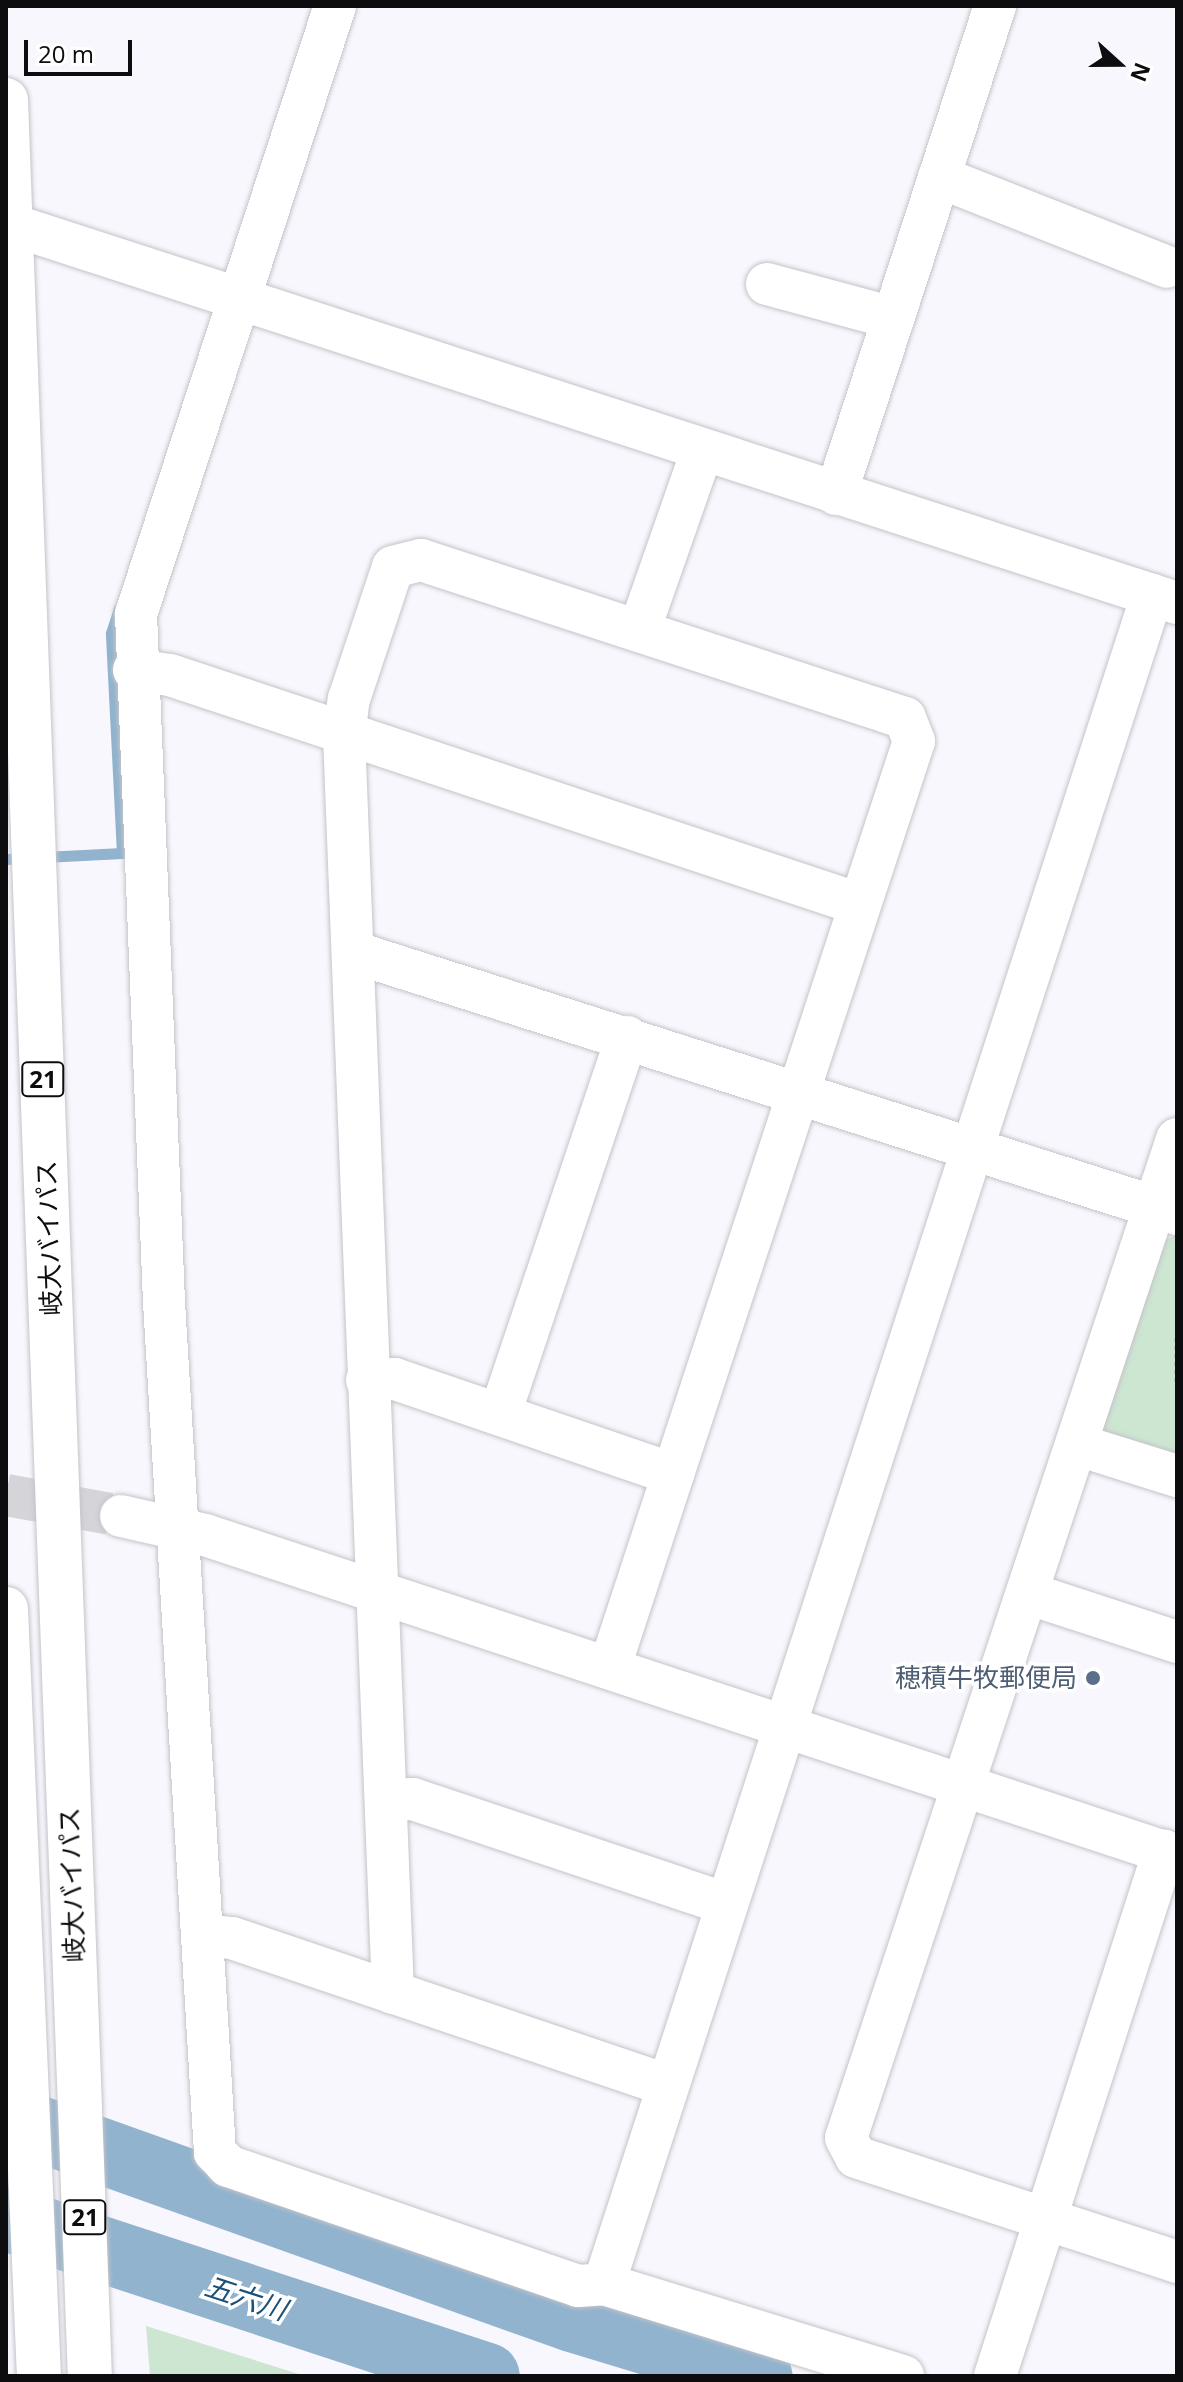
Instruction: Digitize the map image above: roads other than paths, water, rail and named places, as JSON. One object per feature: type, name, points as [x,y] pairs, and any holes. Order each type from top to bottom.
[{"type":"highway","name":"岐大バイパス","points":[[6,100],[90,2376]]},
{"type":"highway","name":"岐大バイパス","points":[[6,1609],[29,2057],[39,2376]]},
{"type":"street","points":[[335,6],[136,614],[134,670],[215,2152],[228,2166],[578,2286],[604,2284],[903,2376]]},
{"type":"street","points":[[836,494],[995,6]]},
{"type":"street","points":[[939,177],[1167,267]]},
{"type":"street","points":[[9,224],[1165,599],[972,1148],[604,2284]]},
{"type":"street","points":[[767,284],[893,318]]},
{"type":"street","points":[[639,631],[702,451]]},
{"type":"street","points":[[393,1993],[344,737],[349,699],[393,567],[421,560],[905,718],[914,741],[610,1666]]},
{"type":"street","points":[[134,670],[170,675],[344,737],[859,904]]},
{"type":"street","points":[[353,952],[798,1090],[1166,1211]]},
{"type":"street","points":[[500,1414],[627,1037]]},
{"type":"street","points":[[1177,1139],[1166,1211],[1078,1445],[846,2138],[856,2157],[1177,2262]]},
{"type":"street","points":[[367,1380],[395,1379],[673,1474]]},
{"type":"street","points":[[1078,1445],[1177,1476]]},
{"type":"street","points":[[121,1516],[181,1528],[375,1590],[1171,1854],[1046,2217],[995,2376]]},
{"type":"street","points":[[1030,1594],[1177,1642]]},
{"type":"street","points":[[387,1800],[413,1799],[726,1904]]},
{"type":"street","points":[[203,1935],[232,1938],[667,2085]]},
{"type":"waterway","points":[[44,857],[122,853],[111,633],[119,609]]},
{"type":"waterway","points":[[6,859],[27,858]]},
{"type":"waterway","points":[[6,2117],[572,2319],[760,2376]]},
{"type":"waterway","name":"五六川","points":[[6,2218],[487,2376]]},
{"type":"tunnel","points":[[6,1495],[121,1516]]},
{"type":"place","name":"穂積牛牧郵便局","points":[[1093,1678]]}]
